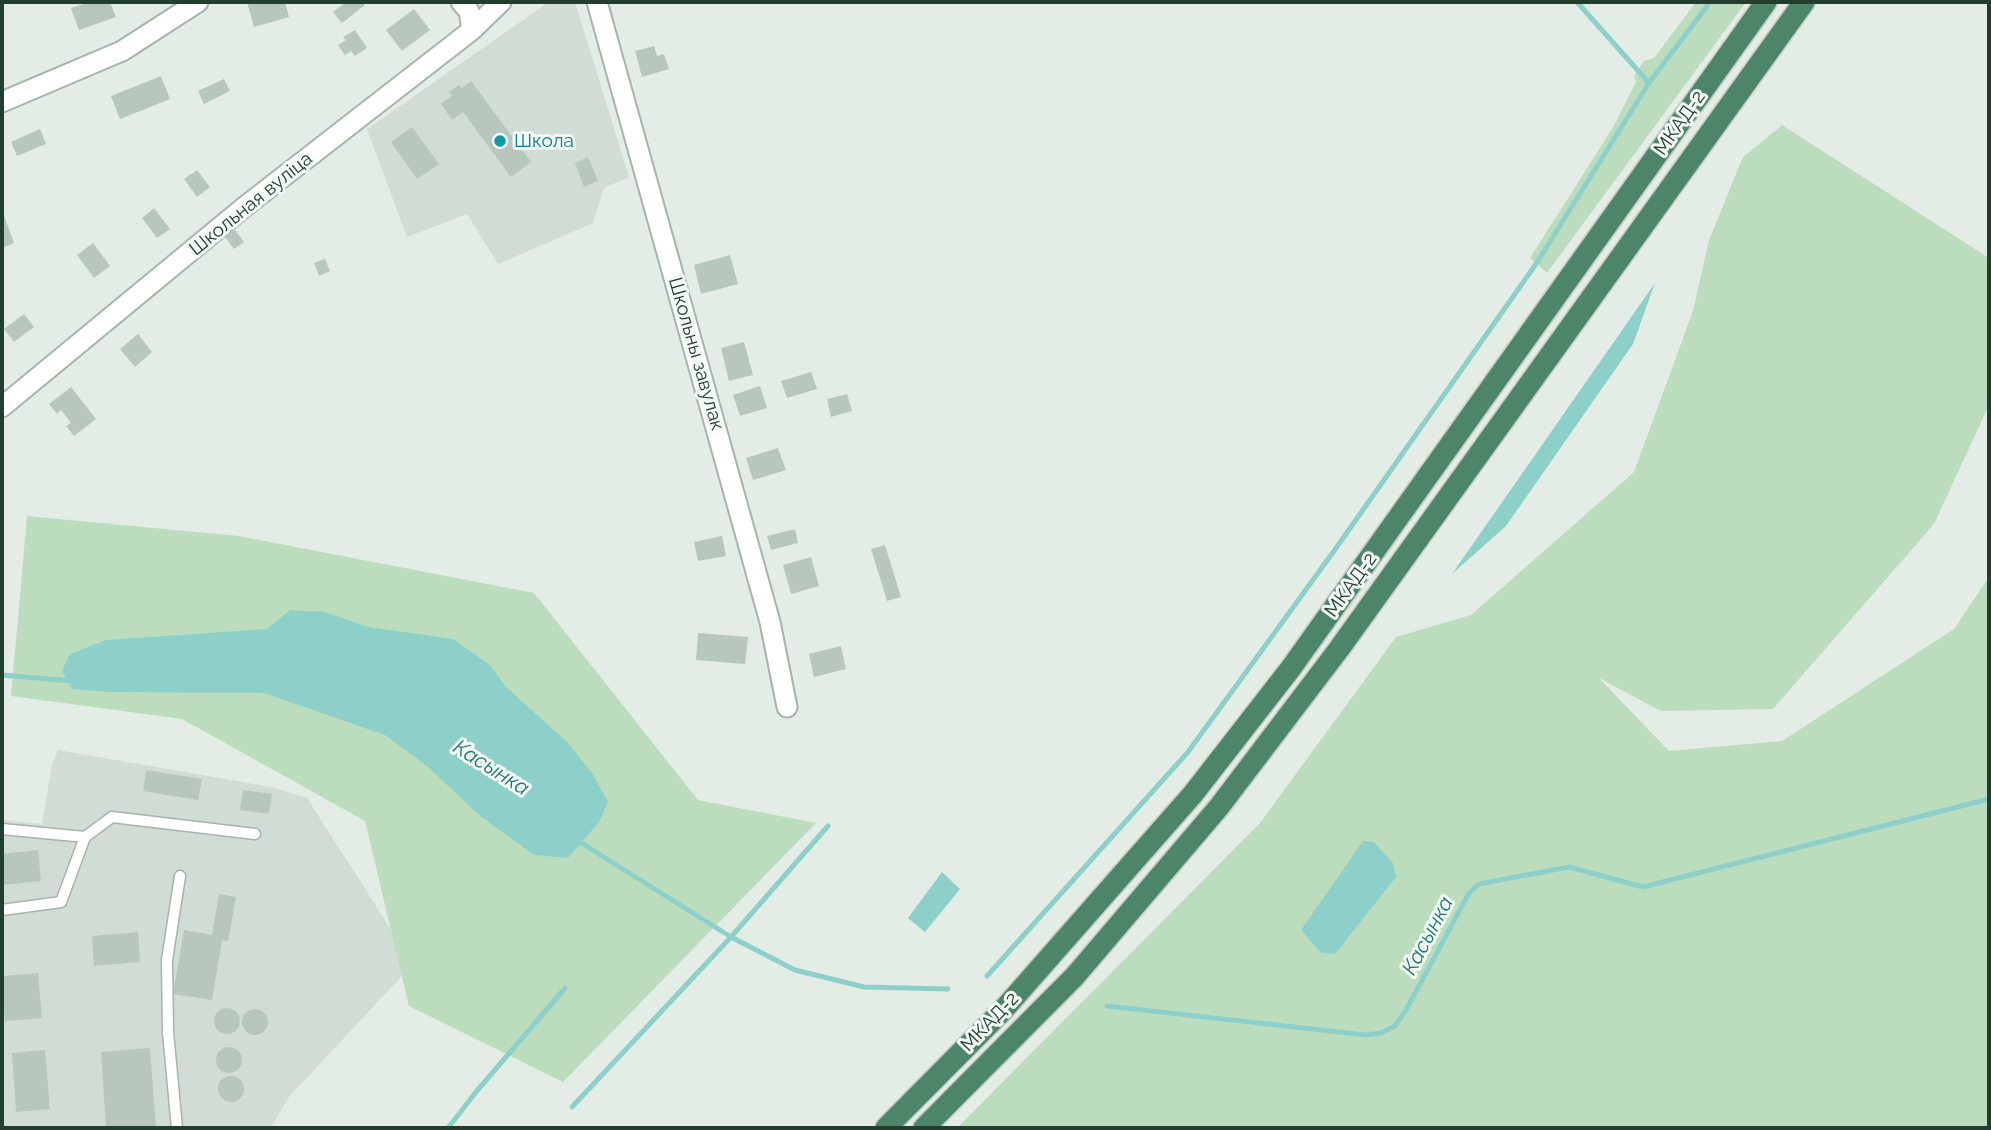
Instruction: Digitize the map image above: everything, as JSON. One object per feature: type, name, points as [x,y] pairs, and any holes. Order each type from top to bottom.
[{"type":"highway","name":"МКАД-2","points":[[886,1128],[1003,1009],[1194,794],[1291,668],[1766,2]]},
{"type":"highway","points":[[924,1128],[1075,976],[1198,834],[1339,649],[1804,2]]},
{"type":"street","points":[[2,102],[122,51],[198,2]]},
{"type":"street","points":[[461,2],[469,10],[472,30]]},
{"type":"street","name":"Школьная вуліца","points":[[2,407],[243,208],[472,30],[500,2]]},
{"type":"street","name":"Школьны завулак","points":[[597,2],[770,622],[787,707]]},
{"type":"lane","points":[[2,910],[61,902],[85,837],[112,817],[255,834]]},
{"type":"lane","points":[[2,829],[85,837]]},
{"type":"lane","points":[[177,1128],[168,1032],[167,960],[180,876]]},
{"type":"shaded area","points":[[549,2],[575,2],[629,177],[604,188],[593,223],[498,264],[467,214],[407,237],[367,129]]},
{"type":"shaded area","points":[[58,750],[271,787],[307,798],[413,964],[288,1098],[271,1128],[2,1128],[2,820],[42,824],[52,765]]},
{"type":"green space","points":[[1696,2],[1746,2],[1547,273],[1530,258],[1612,129],[1636,82],[1634,76],[1644,61],[1654,58]]},
{"type":"green space","points":[[1782,125],[1989,258],[1989,405],[1934,524],[1773,709],[1661,711],[1599,678],[1669,751],[1782,741],[1954,629],[1989,577],[1989,1128],[957,1128],[1260,823],[1396,637],[1471,615],[1634,472],[1693,311],[1709,240],[1743,157]]},
{"type":"green space","points":[[27,516],[239,536],[534,593],[698,800],[816,823],[563,1082],[409,1006],[365,821],[182,719],[11,696]]},
{"type":"water","points":[[1655,283],[1633,344],[1506,526],[1452,574]]},
{"type":"water","points":[[290,610],[325,612],[368,627],[453,639],[490,665],[505,686],[567,742],[592,773],[608,802],[599,822],[568,858],[534,855],[479,815],[427,766],[385,735],[264,693],[110,692],[72,689],[62,671],[70,654],[106,640],[267,629]]},
{"type":"water","points":[[1363,841],[1374,842],[1393,863],[1396,877],[1335,954],[1321,953],[1301,930]]},
{"type":"water","points":[[942,872],[960,889],[925,932],[908,918]]},
{"type":"building","points":[[90,2],[110,2],[116,17],[79,30],[71,8]]},
{"type":"building","points":[[247,2],[285,2],[289,17],[254,27]]},
{"type":"building","points":[[346,2],[362,2],[365,5],[342,23],[333,12]]},
{"type":"building","points":[[414,9],[430,30],[402,51],[386,30]]},
{"type":"building","points":[[355,30],[367,48],[355,56],[351,51],[345,55],[338,45],[346,40],[343,37]]},
{"type":"building","points":[[654,46],[657,56],[664,54],[669,69],[642,77],[635,51]]},
{"type":"building","points":[[161,76],[170,99],[120,119],[111,96]]},
{"type":"building","points":[[224,79],[230,91],[204,104],[198,91]]},
{"type":"building","name":"Школа","points":[[471,81],[531,162],[511,177],[463,112],[452,120],[441,104],[452,96],[449,92],[459,85],[462,88]]},
{"type":"building","points":[[412,127],[439,164],[417,179],[391,142]]},
{"type":"building","points":[[40,129],[46,144],[17,156],[11,142]]},
{"type":"building","points":[[588,157],[598,181],[584,187],[575,163]]},
{"type":"building","points":[[197,170],[210,187],[197,197],[184,179]]},
{"type":"building","points":[[154,208],[170,229],[157,238],[142,218]]},
{"type":"building","points":[[2,210],[14,243],[2,248]]},
{"type":"building","points":[[235,230],[244,242],[234,249],[225,237]]},
{"type":"building","points":[[93,243],[110,266],[94,278],[77,255]]},
{"type":"building","points":[[730,255],[738,284],[701,294],[694,265]]},
{"type":"building","points":[[325,259],[330,271],[319,276],[314,263]]},
{"type":"building","points":[[24,314],[34,327],[14,342],[4,329]]},
{"type":"building","points":[[138,334],[152,352],[135,367],[120,349]]},
{"type":"building","points":[[744,342],[753,375],[729,381],[721,348]]},
{"type":"building","points":[[811,372],[817,389],[787,398],[781,381]]},
{"type":"building","points":[[760,386],[767,408],[740,416],[733,395]]},
{"type":"building","points":[[71,387],[96,419],[74,436],[66,426],[71,423],[61,410],[57,414],[49,404]]},
{"type":"building","points":[[847,394],[852,411],[831,417],[827,399]]},
{"type":"building","points":[[778,448],[786,470],[753,480],[746,458]]},
{"type":"building","points":[[795,529],[798,543],[771,550],[767,536]]},
{"type":"building","points":[[722,536],[726,556],[698,561],[694,542]]},
{"type":"building","points":[[885,545],[901,597],[887,601],[871,549]]},
{"type":"building","points":[[811,557],[819,586],[791,594],[783,565]]},
{"type":"building","points":[[698,633],[748,637],[745,664],[696,660]]},
{"type":"building","points":[[841,646],[846,669],[814,677],[809,654]]},
{"type":"building","points":[[146,770],[202,779],[198,800],[143,791]]},
{"type":"building","points":[[243,790],[272,794],[269,814],[240,810]]},
{"type":"building","points":[[38,850],[41,881],[2,885],[2,854]]},
{"type":"building","points":[[219,894],[236,897],[228,941],[222,940],[212,1000],[173,994],[184,930],[212,935]]},
{"type":"building","points":[[138,932],[140,962],[94,966],[92,936]]},
{"type":"building","points":[[38,973],[42,1018],[5,1021],[2,976]]},
{"type":"building","points":[[227,1008],[236,1012],[240,1021],[236,1030],[227,1034],[218,1030],[214,1021],[218,1012]]},
{"type":"building","points":[[255,1009],[264,1013],[268,1022],[264,1031],[255,1035],[246,1031],[242,1022],[246,1013]]},
{"type":"building","points":[[229,1047],[238,1051],[242,1060],[238,1069],[229,1073],[220,1069],[216,1060],[220,1051]]},
{"type":"building","points":[[150,1048],[156,1128],[106,1128],[101,1052]]},
{"type":"building","points":[[45,1050],[50,1109],[16,1112],[12,1053]]},
{"type":"building","points":[[231,1076],[240,1080],[244,1089],[240,1098],[231,1102],[222,1098],[218,1089],[222,1080]]},
{"type":"waterway","points":[[1577,2],[1649,83]]},
{"type":"waterway","points":[[987,976],[1188,752],[1334,551],[1536,264],[1649,83],[1710,2]]},
{"type":"waterway","name":"Касынка","points":[[2,675],[72,681]]},
{"type":"waterway","name":"Касынка","points":[[1107,1006],[1366,1035],[1381,1033],[1395,1026],[1406,1010],[1469,893],[1479,884],[1569,867],[1643,887],[1989,799]]},
{"type":"waterway","points":[[572,1107],[731,937],[828,826]]},
{"type":"waterway","name":"Касынка","points":[[575,839],[731,937],[795,970],[864,987],[948,989]]},
{"type":"waterway","points":[[448,1128],[565,988]]},
{"type":"place","name":"Школа","points":[[500,141]]}]
